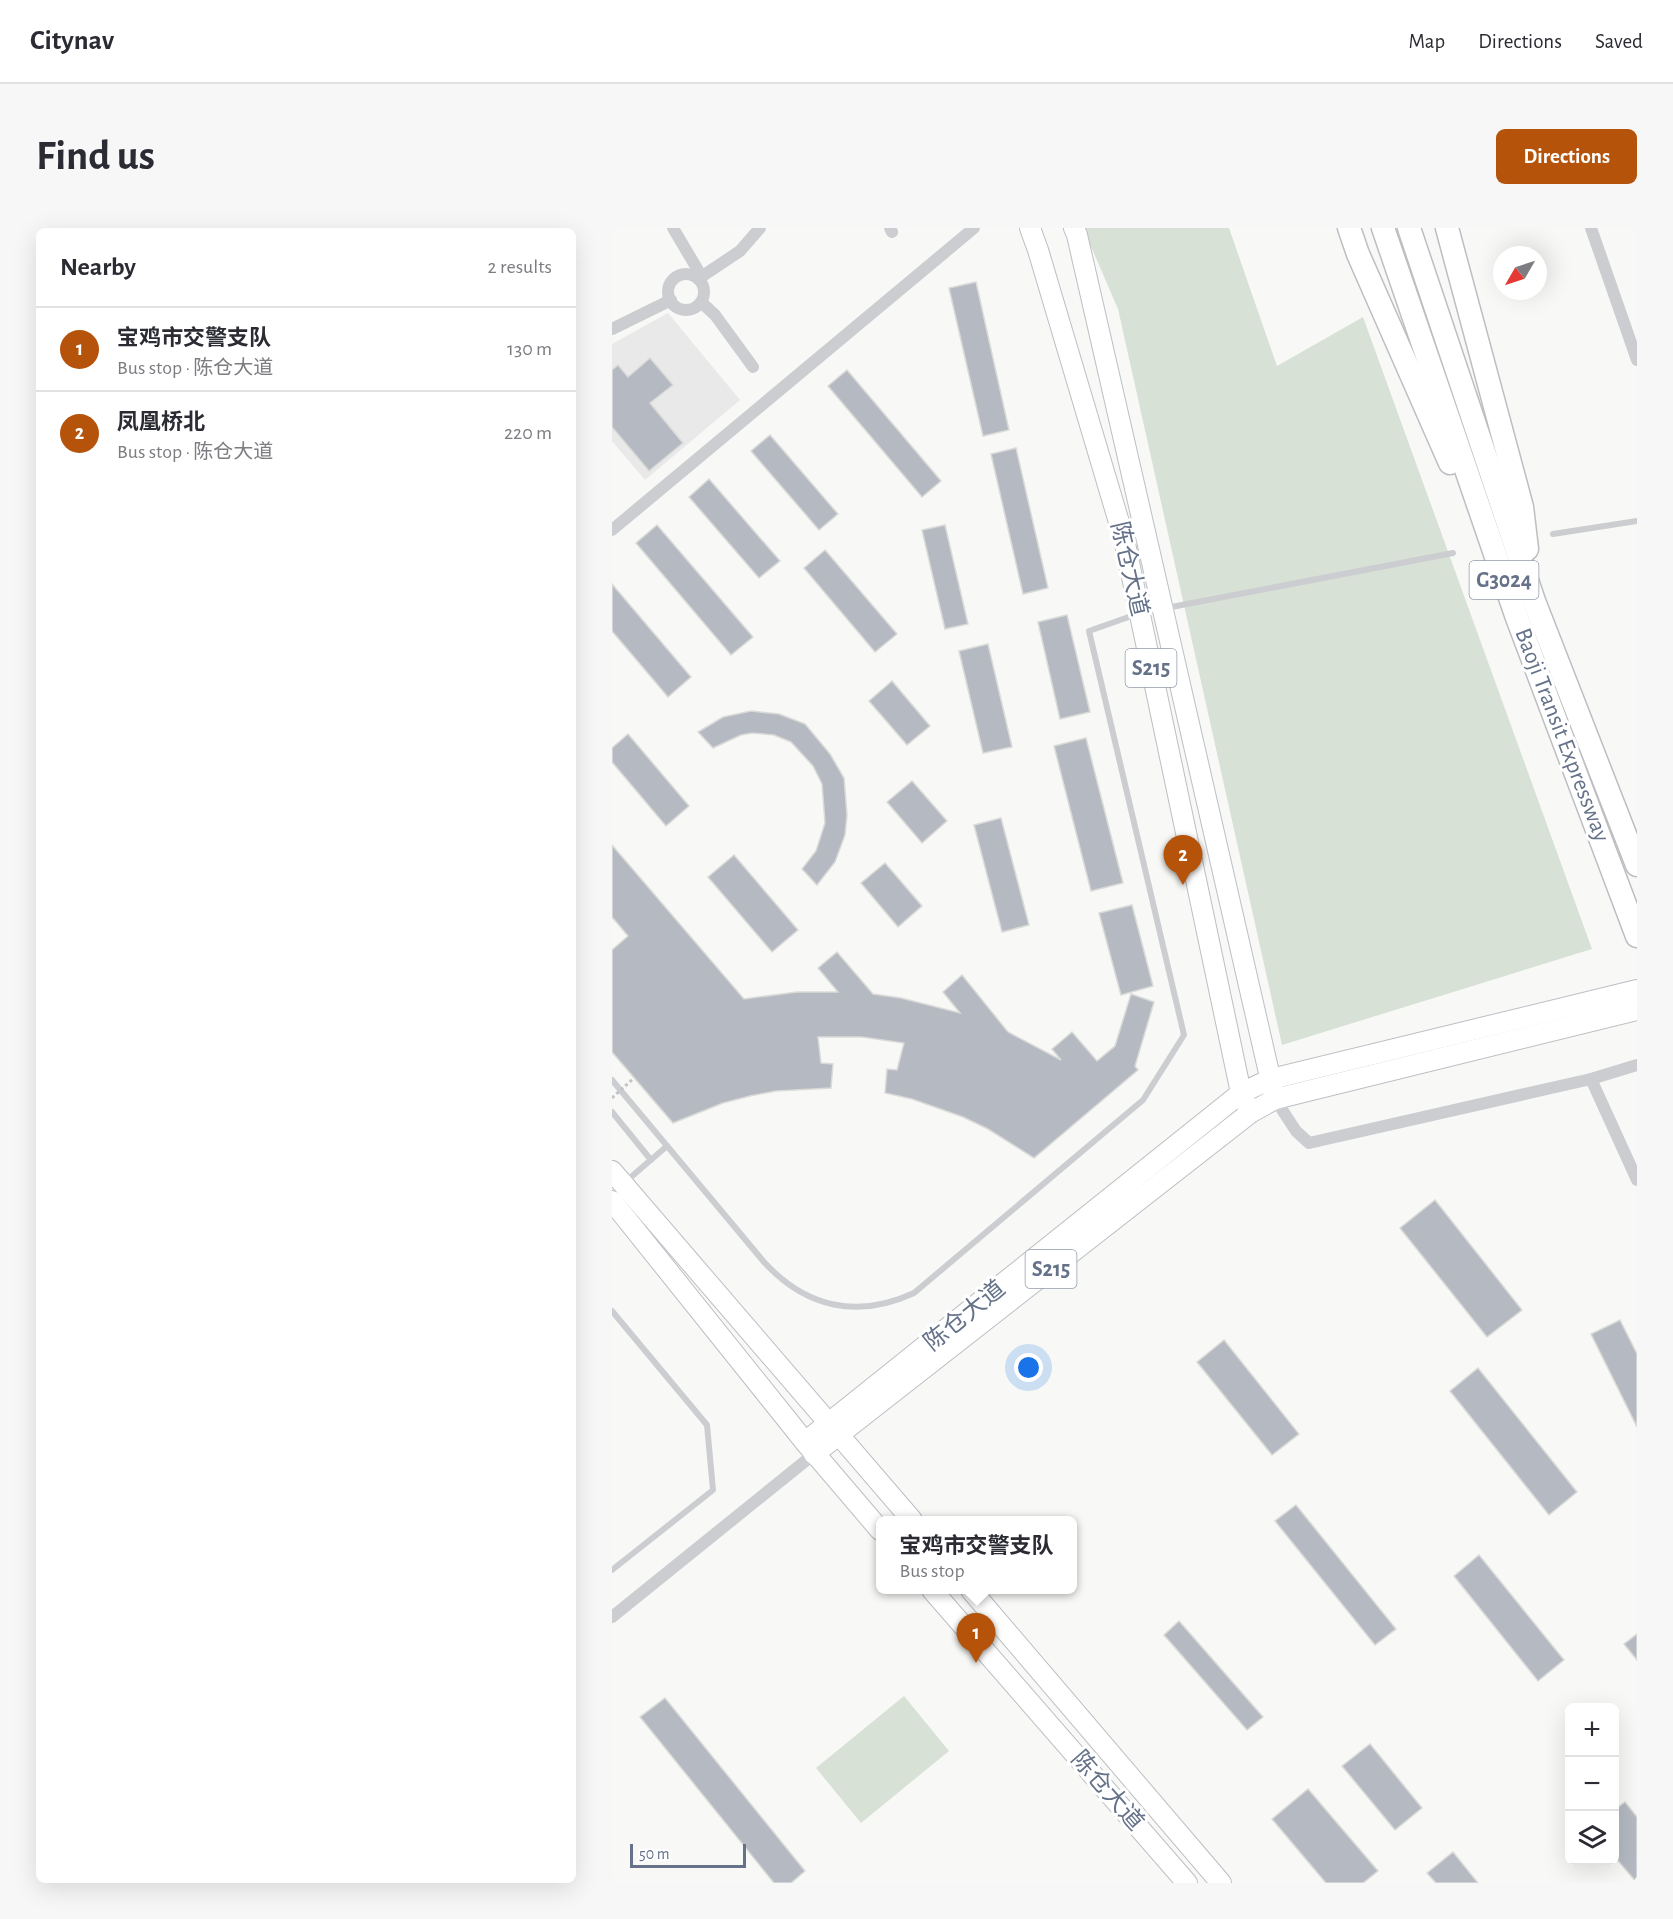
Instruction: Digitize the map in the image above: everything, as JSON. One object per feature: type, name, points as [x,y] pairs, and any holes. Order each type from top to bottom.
[{"type":"highway","points":[[1348,228],[1358,254],[1525,608]]},
{"type":"highway","name":"Baoji Transit Expressway","points":[[1383,228],[1525,608],[1636,932]]},
{"type":"highway","name":"Baoji Transit Expressway","points":[[1409,228],[1525,608],[1637,865]]},
{"type":"highway","points":[[1447,228],[1522,507],[1525,608]]},
{"type":"main road","name":"陈仓大道","points":[[1030,228],[1124,539],[1241,1093],[1250,1113]]},
{"type":"main road","points":[[1074,228],[1275,1099]]},
{"type":"main road","points":[[1241,1093],[1271,1079],[1637,990]]},
{"type":"main road","name":"陈仓大道","points":[[833,1429],[1250,1113],[1275,1099],[1637,1010]]},
{"type":"main road","name":"陈仓大道","points":[[809,1448],[1241,1093]]},
{"type":"main road","points":[[617,1177],[908,1516]]},
{"type":"main road","points":[[612,1201],[809,1448],[876,1525]]},
{"type":"main road","name":"陈仓大道","points":[[935,1594],[1187,1883]]},
{"type":"main road","name":"陈仓大道","points":[[974,1594],[1221,1883]]},
{"type":"street","points":[[673,228],[700,278],[704,290],[701,302],[685,310],[670,300],[669,288],[676,278],[687,274],[700,278]]},
{"type":"street","points":[[700,278],[740,251],[760,228]]},
{"type":"street","points":[[612,530],[974,228]]},
{"type":"street","points":[[1591,228],[1637,360]]},
{"type":"street","points":[[612,328],[670,300]]},
{"type":"street","points":[[701,302],[715,315],[753,367]]},
{"type":"street","points":[[1275,1099],[1296,1131],[1310,1143],[1591,1079],[1637,1065]]},
{"type":"street","points":[[1591,1079],[1637,1180]]},
{"type":"street","points":[[612,1617],[809,1448]]},
{"type":"lane","points":[[1553,534],[1637,520]]},
{"type":"lane","points":[[612,1080],[764,1262],[789,1285],[818,1301],[852,1307],[868,1307],[892,1302],[914,1293],[1143,1100],[1184,1035],[1089,631],[1140,613],[1453,553]]},
{"type":"lane","points":[[612,1112],[651,1160]]},
{"type":"lane","points":[[617,1177],[651,1160],[667,1146]]},
{"type":"lane","points":[[612,1311],[707,1425],[712,1490],[612,1570]]},
{"type":"path","points":[[612,1098],[634,1078]]},
{"type":"shaded area","points":[[1083,228],[1229,228],[1277,366],[1363,317],[1592,949],[1282,1045],[1118,309]]},
{"type":"shaded area","points":[[668,313],[740,400],[645,480],[612,441],[612,344]]},
{"type":"shaded area","points":[[904,1696],[949,1751],[861,1823],[816,1768]]},
{"type":"building","points":[[976,282],[1009,430],[983,436],[949,288]]},
{"type":"building","points":[[650,358],[673,385],[650,403],[683,443],[649,471],[612,427],[612,370],[618,365],[628,377]]},
{"type":"building","points":[[847,370],[941,481],[922,497],[828,386]]},
{"type":"building","points":[[770,435],[838,514],[819,530],[751,451]]},
{"type":"building","points":[[1016,448],[1048,588],[1023,594],[991,454]]},
{"type":"building","points":[[709,479],[780,561],[759,578],[689,497]]},
{"type":"building","points":[[657,525],[753,637],[731,655],[636,543]]},
{"type":"building","points":[[945,525],[968,624],[945,629],[922,530]]},
{"type":"building","points":[[825,550],[897,634],[875,652],[804,568]]},
{"type":"building","points":[[612,584],[691,677],[668,697],[612,631]]},
{"type":"building","points":[[1067,615],[1090,712],[1060,719],[1038,622]]},
{"type":"building","points":[[988,644],[1012,747],[983,753],[959,651]]},
{"type":"building","points":[[892,681],[930,726],[907,745],[869,701]]},
{"type":"building","points":[[751,711],[779,714],[805,724],[830,754],[844,778],[847,815],[845,835],[835,862],[817,885],[802,869],[816,851],[825,823],[822,784],[813,766],[791,742],[774,735],[752,733],[741,735],[713,748],[698,732],[723,717]]},
{"type":"building","points":[[628,734],[689,806],[666,826],[612,762],[612,748]]},
{"type":"building","points":[[1086,738],[1123,883],[1091,891],[1054,746]]},
{"type":"building","points":[[912,781],[947,821],[922,843],[887,802]]},
{"type":"building","points":[[1001,818],[1029,925],[1002,932],[974,825]]},
{"type":"building","points":[[612,845],[744,999],[797,992],[838,992],[818,968],[837,952],[873,994],[901,998],[960,1013],[943,992],[962,975],[1008,1032],[1061,1060],[1052,1049],[1072,1032],[1097,1061],[1115,1046],[1131,994],[1154,1002],[1135,1066],[1138,1070],[1034,1158],[988,1129],[963,1117],[912,1099],[885,1093],[887,1069],[897,1070],[904,1043],[862,1037],[818,1037],[821,1063],[833,1064],[831,1088],[776,1091],[750,1096],[723,1103],[673,1123],[612,1052],[612,950],[628,936],[612,917]]},
{"type":"building","points":[[734,855],[798,930],[772,952],[708,877]]},
{"type":"building","points":[[885,863],[922,906],[898,927],[861,883]]},
{"type":"building","points":[[1132,905],[1153,986],[1121,995],[1099,913]]},
{"type":"building","points":[[1435,1200],[1522,1310],[1487,1337],[1400,1228]]},
{"type":"building","points":[[1620,1320],[1637,1354],[1637,1427],[1591,1334]]},
{"type":"building","points":[[1224,1340],[1299,1434],[1272,1455],[1197,1362]]},
{"type":"building","points":[[1478,1368],[1577,1492],[1549,1515],[1450,1391]]},
{"type":"building","points":[[1296,1505],[1396,1629],[1375,1645],[1275,1521]]},
{"type":"building","points":[[1479,1555],[1564,1660],[1538,1681],[1454,1576]]},
{"type":"building","points":[[1179,1621],[1263,1717],[1247,1730],[1164,1635]]},
{"type":"building","points":[[1637,1634],[1637,1660],[1624,1644]]},
{"type":"building","points":[[665,1698],[805,1871],[791,1883],[774,1883],[640,1717]]},
{"type":"building","points":[[1370,1744],[1422,1808],[1395,1830],[1342,1766]]},
{"type":"building","points":[[1308,1789],[1378,1871],[1363,1883],[1326,1883],[1272,1819]]},
{"type":"building","points":[[1625,1802],[1637,1817],[1637,1883],[1619,1862],[1619,1806]]},
{"type":"building","points":[[1453,1852],[1478,1883],[1436,1883],[1427,1873]]},
{"type":"place","name":"凤凰桥北","points":[[1183,885]]},
{"type":"place","name":"宝鸡市交警支队","points":[[976,1663]]}]
